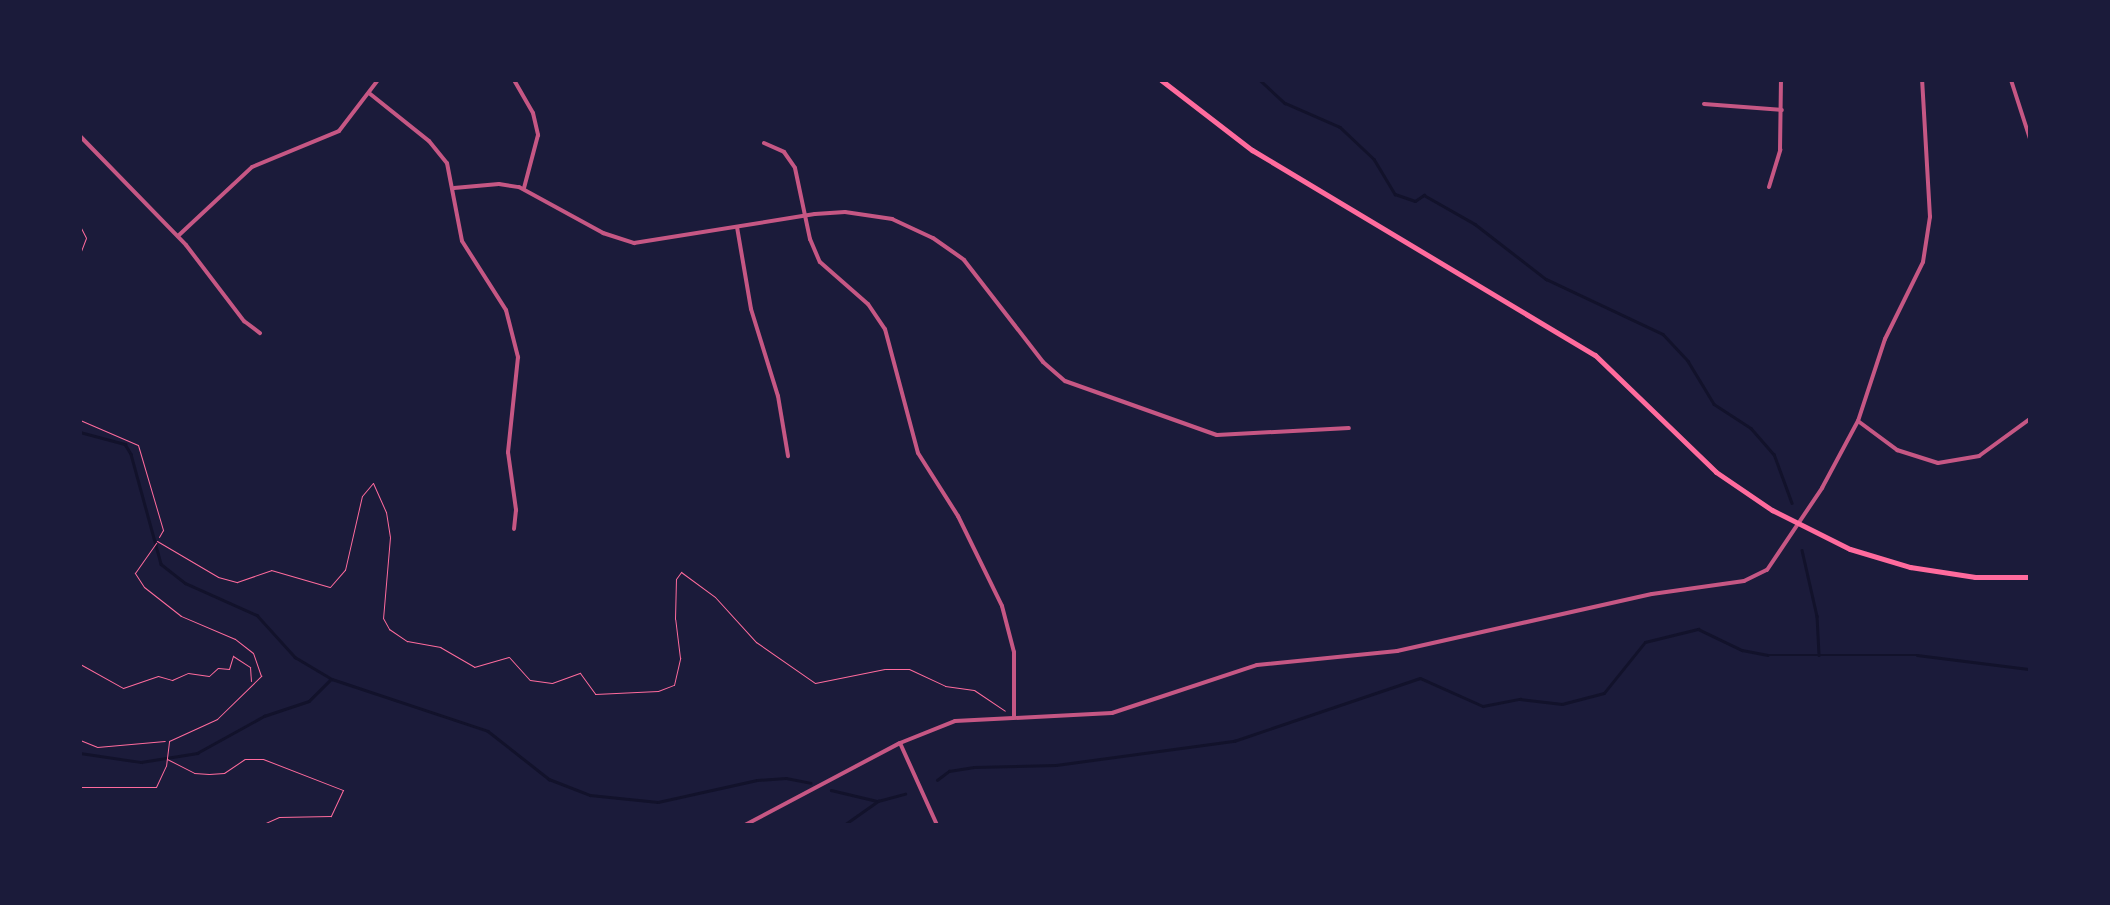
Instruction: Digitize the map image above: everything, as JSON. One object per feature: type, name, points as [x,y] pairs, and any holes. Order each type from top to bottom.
[{"type":"main road","points":[[1161,80],[1252,150],[1595,355],[1716,472],[1800,523],[1850,548],[1910,567],[1974,577],[2030,578]]},
{"type":"street","points":[[178,236],[252,166],[339,131],[378,80]]},
{"type":"street","points":[[514,80],[533,114],[538,134],[524,188]]},
{"type":"street","points":[[1769,187],[1780,150],[1781,80]]},
{"type":"street","points":[[745,825],[900,743],[955,722],[1112,712],[1257,666],[1364,657],[1652,594],[1744,581],[1772,565],[1858,420],[1885,339],[1926,252],[1930,202],[1922,80]]},
{"type":"street","points":[[2013,81],[2030,140]]},
{"type":"street","points":[[369,93],[435,147],[447,163],[462,241],[504,303],[518,356],[508,452],[516,510],[514,529]]},
{"type":"street","points":[[1704,104],[1782,110]]},
{"type":"street","points":[[80,136],[178,236],[244,321],[260,333]]},
{"type":"street","points":[[764,144],[784,152],[795,168],[820,262],[868,304],[884,329],[918,453],[958,516],[1002,606],[1014,652],[1014,717]]},
{"type":"street","points":[[454,188],[499,184],[524,188],[603,233],[629,242],[806,215],[870,214],[933,238],[977,273],[1048,368],[1078,386],[1217,434],[1349,428]]},
{"type":"street","points":[[737,227],[750,308],[778,396],[788,456]]},
{"type":"street","points":[[1858,420],[1897,450],[1938,462],[1978,456],[2030,419]]},
{"type":"street","points":[[900,743],[937,825]]},
{"type":"path","points":[[80,226],[86,238],[80,254]]},
{"type":"path","points":[[80,420],[138,444],[163,530],[135,573],[144,587],[170,610],[235,640],[253,653],[261,676],[217,719],[168,741],[98,747],[80,740]]},
{"type":"path","points":[[157,541],[218,577],[238,582],[271,570],[330,588],[345,570],[362,496],[373,483],[386,512],[390,537],[382,618],[388,629],[407,641],[440,646],[474,667],[509,657],[530,680],[552,683],[580,673],[595,694],[658,691],[674,685],[680,658],[675,589],[681,572],[716,597],[756,642],[816,683],[909,670],[945,686],[974,690],[1014,717]]},
{"type":"path","points":[[80,664],[123,688],[158,676],[172,680],[188,673],[209,676],[218,668],[229,670],[233,656],[250,667],[252,684]]},
{"type":"path","points":[[80,787],[156,787],[166,766],[168,741]]},
{"type":"path","points":[[167,758],[168,741]]},
{"type":"path","points":[[167,758],[194,772],[209,774],[224,773],[245,759],[263,759],[343,790],[331,816],[278,816],[261,825]]},
{"type":"waterway","points":[[1260,80],[1285,103],[1340,127],[1374,159],[1395,194],[1415,201],[1424,195],[1475,224],[1546,279],[1663,334],[1688,361],[1714,404],[1751,428],[1774,454],[1792,503]]},
{"type":"waterway","points":[[80,432],[125,444],[161,564],[185,583],[257,615],[295,657],[332,679],[488,731],[549,779],[590,795],[658,802],[757,780],[786,778],[811,783]]},
{"type":"waterway","points":[[1802,550],[1817,616],[1819,655]]},
{"type":"waterway","points":[[937,780],[949,771],[974,767],[1056,765],[1234,741],[1420,678],[1483,706],[1520,699],[1562,704],[1604,693],[1645,642],[1698,629],[1742,650],[1768,655],[1917,655],[2030,669]]},
{"type":"waterway","points":[[80,753],[141,762],[197,753],[264,716],[309,701],[330,680]]},
{"type":"waterway","points":[[831,790],[877,801]]},
{"type":"waterway","points":[[844,825],[878,801],[905,794]]}]
